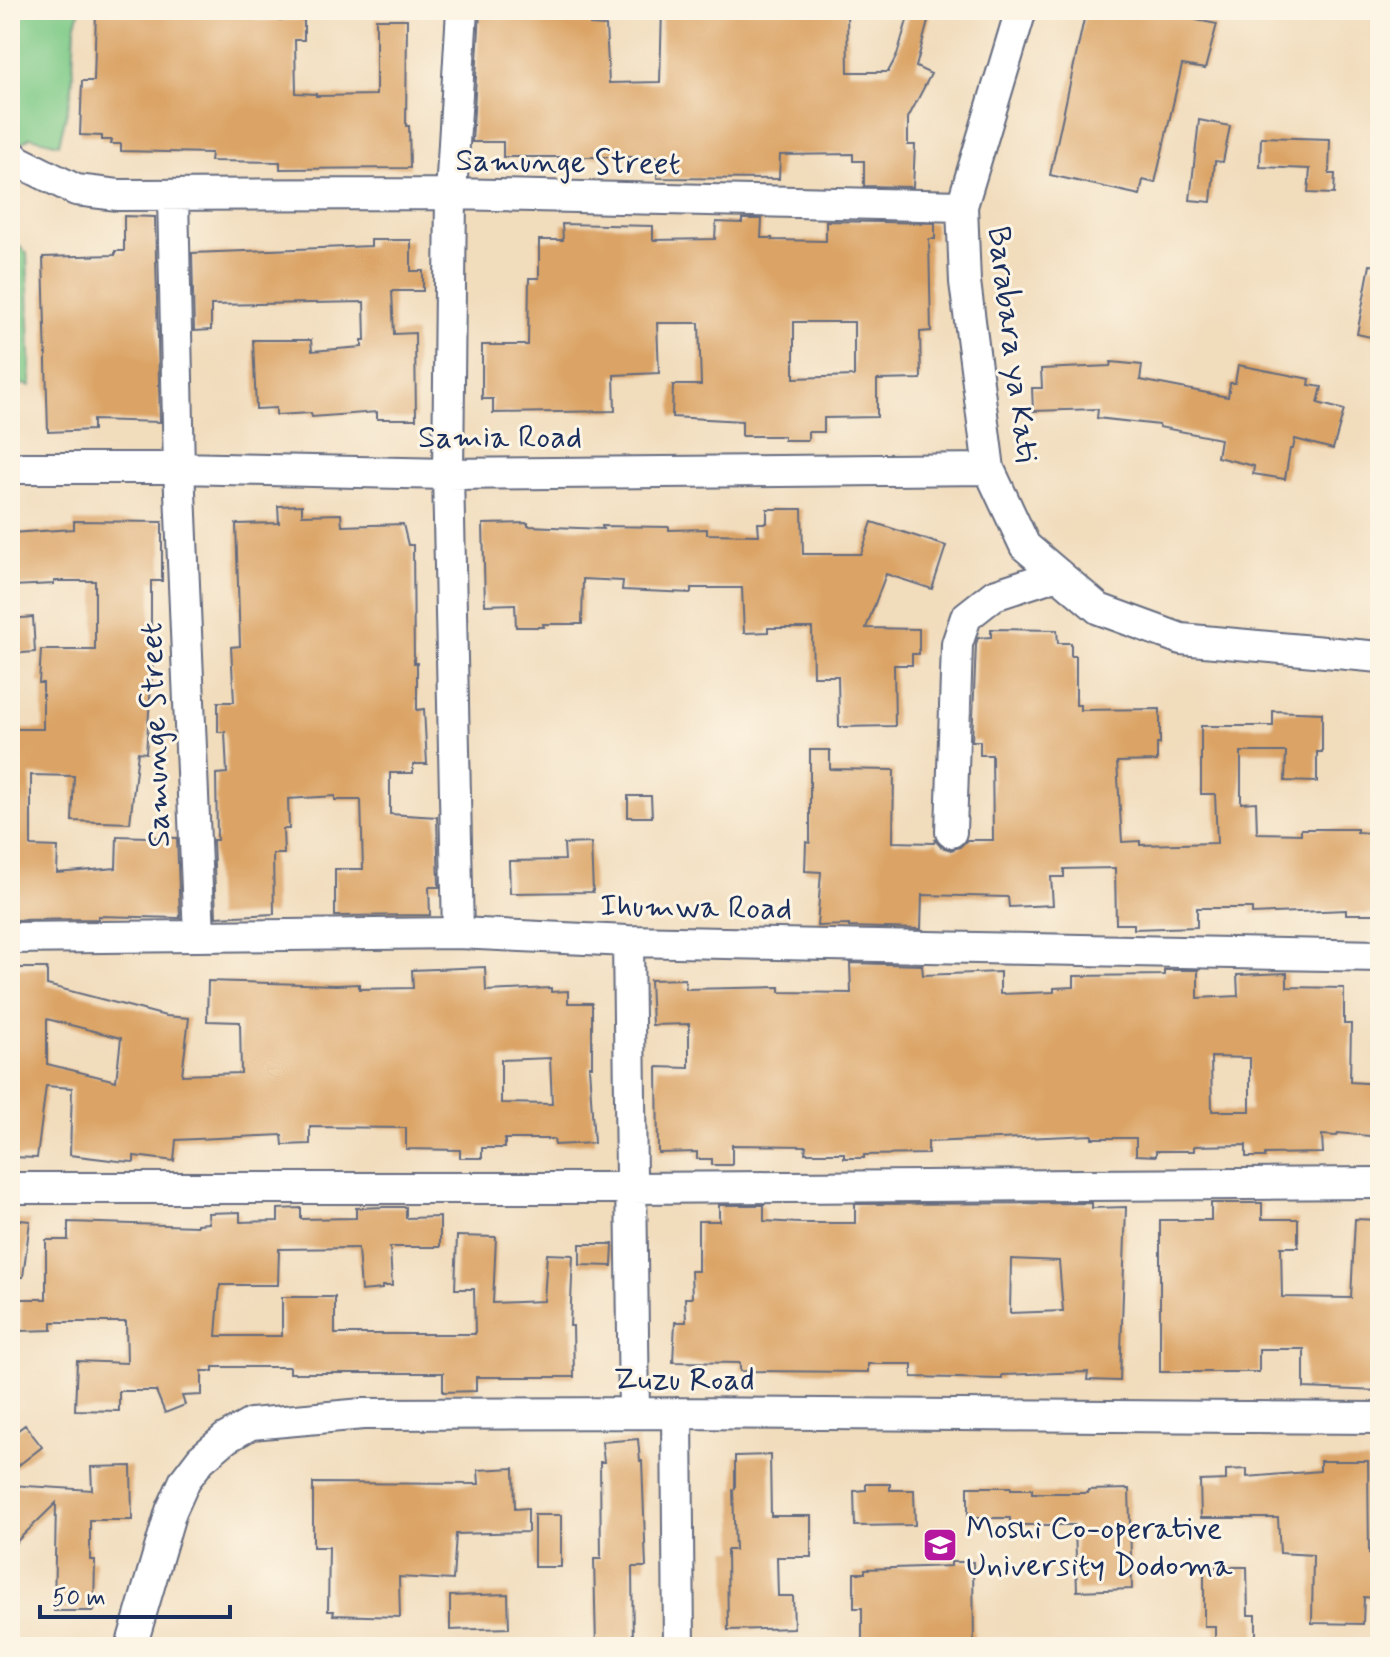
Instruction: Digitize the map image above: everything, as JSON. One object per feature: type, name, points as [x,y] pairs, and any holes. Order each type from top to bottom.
[{"type":"street","points":[[458,933],[448,474],[451,194],[462,10]]},
{"type":"street","name":"Barabara ya Kati","points":[[1021,10],[962,206],[965,282],[989,469],[1025,546],[1099,609],[1181,639],[1380,657]]},
{"type":"street","name":"Samunge Street","points":[[10,153],[18,161],[76,190],[118,195],[451,194],[962,206]]},
{"type":"street","name":"Samunge Street","points":[[173,197],[179,468],[199,935]]},
{"type":"street","name":"Samia Road","points":[[10,468],[448,474],[989,469]]},
{"type":"street","points":[[951,832],[957,644],[966,617],[994,595],[1058,574]]},
{"type":"street","name":"Ihumwa Road","points":[[10,938],[458,933],[628,941],[1380,956]]},
{"type":"street","points":[[628,941],[634,1413]]},
{"type":"street","points":[[10,1188],[1380,1183]]},
{"type":"street","points":[[677,1413],[679,1647]]},
{"type":"street","name":"Zuzu Road","points":[[131,1647],[171,1511],[185,1480],[209,1452],[251,1424],[363,1414],[1380,1418]]},
{"type":"green space","points":[[10,10],[80,10],[75,27],[72,90],[59,144],[30,137],[10,151]]},
{"type":"green space","points":[[10,238],[27,253],[31,386],[10,381]]},
{"type":"building","points":[[96,10],[256,10],[256,20],[304,20],[304,40],[295,40],[296,93],[316,96],[376,95],[376,19],[407,19],[406,126],[409,126],[410,168],[280,169],[280,162],[210,161],[211,153],[121,151],[121,144],[111,144],[112,140],[102,140],[102,136],[80,135],[82,81],[94,81]]},
{"type":"building","points":[[590,10],[590,25],[606,26],[609,83],[660,82],[662,10],[847,10],[848,72],[888,72],[897,55],[910,10],[931,10],[916,67],[931,74],[908,118],[908,145],[915,145],[913,187],[864,186],[864,161],[853,161],[853,154],[780,155],[779,179],[657,178],[657,157],[503,157],[503,142],[472,142],[480,12]]},
{"type":"building","points":[[1086,10],[1199,10],[1196,20],[1217,24],[1205,69],[1182,65],[1155,183],[1143,180],[1140,195],[1050,175]]},
{"type":"building","points":[[1199,120],[1230,126],[1223,162],[1215,161],[1211,202],[1190,200]]},
{"type":"building","points":[[1261,137],[1330,139],[1329,174],[1335,174],[1334,194],[1308,193],[1310,169],[1260,167]]},
{"type":"building","points":[[124,216],[155,217],[160,422],[93,420],[93,430],[48,432],[43,257],[115,255],[115,251],[124,251]]},
{"type":"building","points":[[742,219],[762,219],[761,238],[826,241],[826,221],[935,223],[935,239],[929,239],[931,331],[920,332],[921,379],[877,380],[877,417],[824,418],[824,432],[808,432],[808,440],[784,440],[784,436],[742,436],[742,421],[672,417],[673,385],[701,385],[699,323],[657,323],[659,373],[614,375],[615,411],[493,413],[493,399],[482,399],[482,345],[528,345],[529,278],[539,278],[539,240],[563,240],[562,224],[653,226],[653,240],[715,239],[716,222],[742,223]],"holes":[[[794,322],[854,322],[854,376],[794,378]]]},
{"type":"building","points":[[371,240],[411,240],[411,271],[423,271],[423,291],[392,291],[394,334],[415,333],[416,419],[377,419],[377,412],[312,417],[311,413],[276,415],[276,408],[256,409],[253,340],[311,340],[312,351],[362,347],[362,340],[365,340],[364,302],[211,305],[211,330],[194,331],[192,253],[371,246]]},
{"type":"building","points":[[1370,265],[1380,266],[1380,339],[1357,334]]},
{"type":"building","points":[[1111,362],[1142,365],[1140,380],[1228,397],[1230,383],[1235,383],[1238,365],[1310,379],[1309,385],[1322,387],[1318,403],[1344,410],[1333,449],[1295,439],[1293,449],[1290,449],[1285,479],[1253,474],[1254,466],[1217,457],[1220,439],[1159,425],[1097,418],[1098,409],[1033,411],[1032,388],[1042,388],[1041,369],[1110,366]]},
{"type":"building","points":[[302,505],[302,515],[341,514],[342,526],[403,524],[408,545],[413,545],[417,710],[424,709],[427,764],[413,764],[413,773],[390,773],[390,814],[437,817],[439,887],[429,887],[430,915],[335,916],[335,869],[363,869],[361,800],[335,800],[335,796],[288,799],[289,829],[283,829],[284,854],[273,854],[274,914],[216,917],[213,840],[217,840],[216,774],[227,773],[225,732],[218,732],[218,702],[234,702],[231,647],[240,646],[236,524],[279,523],[278,506]]},
{"type":"building","points":[[767,509],[802,509],[803,554],[861,554],[872,522],[946,546],[932,589],[886,574],[866,628],[919,629],[919,654],[912,654],[912,665],[894,665],[895,726],[839,727],[838,676],[813,676],[812,628],[768,628],[768,632],[744,633],[742,588],[691,588],[691,593],[622,590],[623,581],[583,579],[582,624],[543,624],[544,627],[516,627],[515,604],[485,605],[483,524],[528,523],[528,526],[603,529],[602,526],[669,527],[669,530],[707,529],[707,534],[759,535],[758,523],[767,523]]},
{"type":"building","points":[[74,521],[162,522],[162,581],[151,581],[153,658],[146,753],[138,752],[130,823],[72,821],[74,776],[31,775],[31,846],[58,847],[57,873],[116,868],[117,836],[177,838],[180,918],[98,916],[98,919],[12,920],[10,729],[43,729],[43,683],[39,683],[41,650],[95,650],[95,581],[54,581],[54,584],[13,586],[10,533],[74,529]]},
{"type":"building","points":[[33,617],[35,652],[10,654],[10,619]]},
{"type":"building","points":[[991,629],[1057,630],[1058,643],[1071,643],[1071,656],[1076,656],[1076,705],[1080,705],[1080,710],[1160,709],[1157,761],[1117,762],[1122,842],[1140,841],[1140,845],[1217,843],[1215,794],[1201,794],[1201,726],[1273,726],[1273,711],[1322,713],[1322,752],[1317,752],[1317,782],[1285,781],[1286,752],[1241,752],[1241,803],[1256,802],[1257,833],[1301,834],[1301,829],[1357,829],[1357,832],[1380,834],[1380,914],[1346,914],[1346,910],[1252,914],[1252,908],[1197,908],[1197,927],[1134,929],[1134,924],[1116,924],[1115,868],[1064,869],[1064,877],[1051,877],[1053,905],[1009,907],[1008,897],[922,895],[921,929],[817,926],[821,872],[805,871],[806,842],[810,843],[810,750],[830,750],[830,769],[894,770],[893,842],[934,843],[935,840],[941,847],[951,850],[967,840],[993,840],[992,755],[980,755],[980,741],[972,741],[976,644],[978,638],[991,637]]},
{"type":"building","points":[[628,796],[651,796],[652,817],[628,817]]},
{"type":"building","points":[[591,843],[593,892],[510,893],[509,861],[565,860],[564,844]]},
{"type":"building","points":[[850,963],[922,965],[923,975],[1000,972],[1000,994],[1054,992],[1054,988],[1074,987],[1074,976],[1164,975],[1164,970],[1198,970],[1198,998],[1238,996],[1237,975],[1287,973],[1287,987],[1344,988],[1344,1024],[1351,1024],[1350,1082],[1380,1084],[1380,1137],[1338,1133],[1337,1136],[1322,1135],[1323,1153],[1265,1154],[1265,1157],[1246,1157],[1246,1145],[1194,1146],[1194,1151],[1156,1151],[1156,1156],[1136,1155],[1136,1138],[1092,1138],[1092,1135],[928,1142],[928,1154],[864,1155],[864,1158],[844,1158],[844,1153],[805,1153],[806,1146],[732,1145],[732,1165],[712,1165],[712,1159],[697,1159],[697,1152],[658,1153],[657,1067],[689,1068],[689,1024],[652,1025],[650,980],[685,979],[686,989],[780,987],[780,992],[851,993]],"holes":[[[1211,1057],[1250,1058],[1250,1111],[1212,1111]]]},
{"type":"building","points":[[485,967],[486,991],[551,988],[551,992],[568,991],[568,1003],[592,1003],[592,1066],[589,1066],[594,1143],[555,1145],[554,1139],[505,1139],[505,1148],[482,1148],[482,1158],[460,1158],[460,1150],[406,1149],[406,1128],[310,1127],[310,1144],[283,1145],[282,1135],[176,1140],[174,1161],[134,1156],[134,1162],[119,1161],[70,1155],[72,1088],[46,1086],[37,1158],[10,1157],[10,1110],[15,1110],[16,1058],[10,1058],[11,968],[47,968],[47,985],[166,1016],[189,1018],[182,1075],[241,1073],[240,1022],[207,1021],[208,981],[359,984],[359,989],[413,988],[412,970]],"holes":[[[47,1019],[121,1038],[116,1081],[47,1064]],[[550,1058],[552,1104],[501,1103],[501,1060]]]},
{"type":"building","points":[[1092,1203],[1092,1208],[1126,1207],[1120,1381],[1087,1380],[1088,1372],[1002,1375],[1002,1379],[912,1377],[912,1364],[868,1364],[868,1372],[740,1371],[740,1363],[673,1362],[675,1322],[686,1322],[685,1298],[692,1298],[691,1271],[698,1271],[698,1221],[719,1221],[719,1205],[764,1205],[764,1221],[855,1223],[855,1204]],"holes":[[[1011,1259],[1059,1261],[1063,1311],[1010,1313]]]},
{"type":"building","points":[[1211,1203],[1262,1203],[1262,1219],[1298,1219],[1298,1247],[1281,1247],[1282,1297],[1351,1298],[1355,1219],[1380,1220],[1380,1391],[1304,1388],[1304,1349],[1259,1349],[1259,1372],[1160,1372],[1160,1220],[1211,1220]]},
{"type":"building","points":[[406,1207],[406,1218],[440,1217],[440,1247],[390,1247],[392,1286],[361,1291],[358,1248],[279,1249],[278,1285],[220,1285],[216,1336],[282,1336],[282,1297],[335,1297],[335,1334],[475,1334],[474,1289],[455,1289],[457,1236],[496,1237],[493,1303],[544,1301],[547,1254],[573,1255],[570,1326],[573,1326],[574,1377],[476,1377],[476,1391],[443,1392],[443,1373],[290,1373],[290,1367],[213,1367],[213,1371],[202,1371],[202,1395],[182,1396],[185,1405],[165,1413],[156,1391],[119,1391],[119,1411],[75,1410],[77,1361],[127,1363],[126,1322],[52,1322],[52,1330],[21,1331],[21,1299],[46,1299],[46,1240],[68,1240],[68,1222],[197,1226],[209,1223],[208,1213],[240,1212],[240,1222],[278,1221],[278,1209],[301,1208],[301,1219],[356,1218],[356,1208]]},
{"type":"building","points":[[10,1219],[30,1221],[23,1277],[10,1277]]},
{"type":"building","points":[[580,1244],[613,1244],[612,1266],[580,1265]]},
{"type":"building","points":[[25,1425],[42,1447],[10,1472],[10,1436]]},
{"type":"building","points":[[638,1439],[642,1461],[646,1567],[632,1567],[633,1647],[596,1647],[594,1559],[601,1559],[602,1442]]},
{"type":"building","points":[[770,1455],[771,1516],[811,1516],[811,1557],[777,1557],[778,1596],[793,1596],[794,1628],[728,1630],[727,1550],[735,1550],[735,1456]]},
{"type":"building","points":[[1320,1461],[1368,1461],[1369,1554],[1374,1554],[1375,1598],[1364,1597],[1363,1624],[1312,1623],[1313,1555],[1280,1553],[1278,1518],[1201,1518],[1200,1481],[1226,1480],[1226,1470],[1247,1469],[1247,1477],[1320,1471]]},
{"type":"building","points":[[131,1466],[132,1520],[90,1520],[90,1560],[95,1560],[94,1611],[54,1611],[56,1503],[10,1548],[10,1485],[92,1490],[91,1467]]},
{"type":"building","points":[[514,1468],[515,1509],[528,1508],[528,1532],[456,1534],[453,1580],[399,1577],[400,1617],[333,1615],[334,1611],[328,1611],[329,1547],[313,1547],[313,1483],[479,1484],[478,1470]]},
{"type":"building","points":[[866,1484],[890,1484],[890,1490],[914,1490],[915,1525],[855,1526],[854,1491],[866,1490]]},
{"type":"building","points":[[968,1487],[1011,1487],[1032,1489],[1032,1493],[1129,1489],[1132,1589],[1077,1591],[1075,1525],[1010,1525],[1010,1518],[968,1518]]},
{"type":"building","points":[[534,1515],[561,1515],[561,1567],[534,1567]]},
{"type":"building","points":[[951,1562],[973,1562],[974,1647],[862,1647],[862,1608],[854,1608],[854,1573],[865,1573],[865,1569],[951,1566]]},
{"type":"building","points":[[1204,1567],[1247,1567],[1248,1615],[1256,1615],[1256,1637],[1249,1637],[1249,1647],[1215,1647],[1215,1626],[1204,1626]]},
{"type":"building","points":[[508,1594],[509,1628],[450,1630],[450,1596]]},
{"type":"place","name":"Moshi Co-operative University Dodoma","points":[[940,1545]]}]
